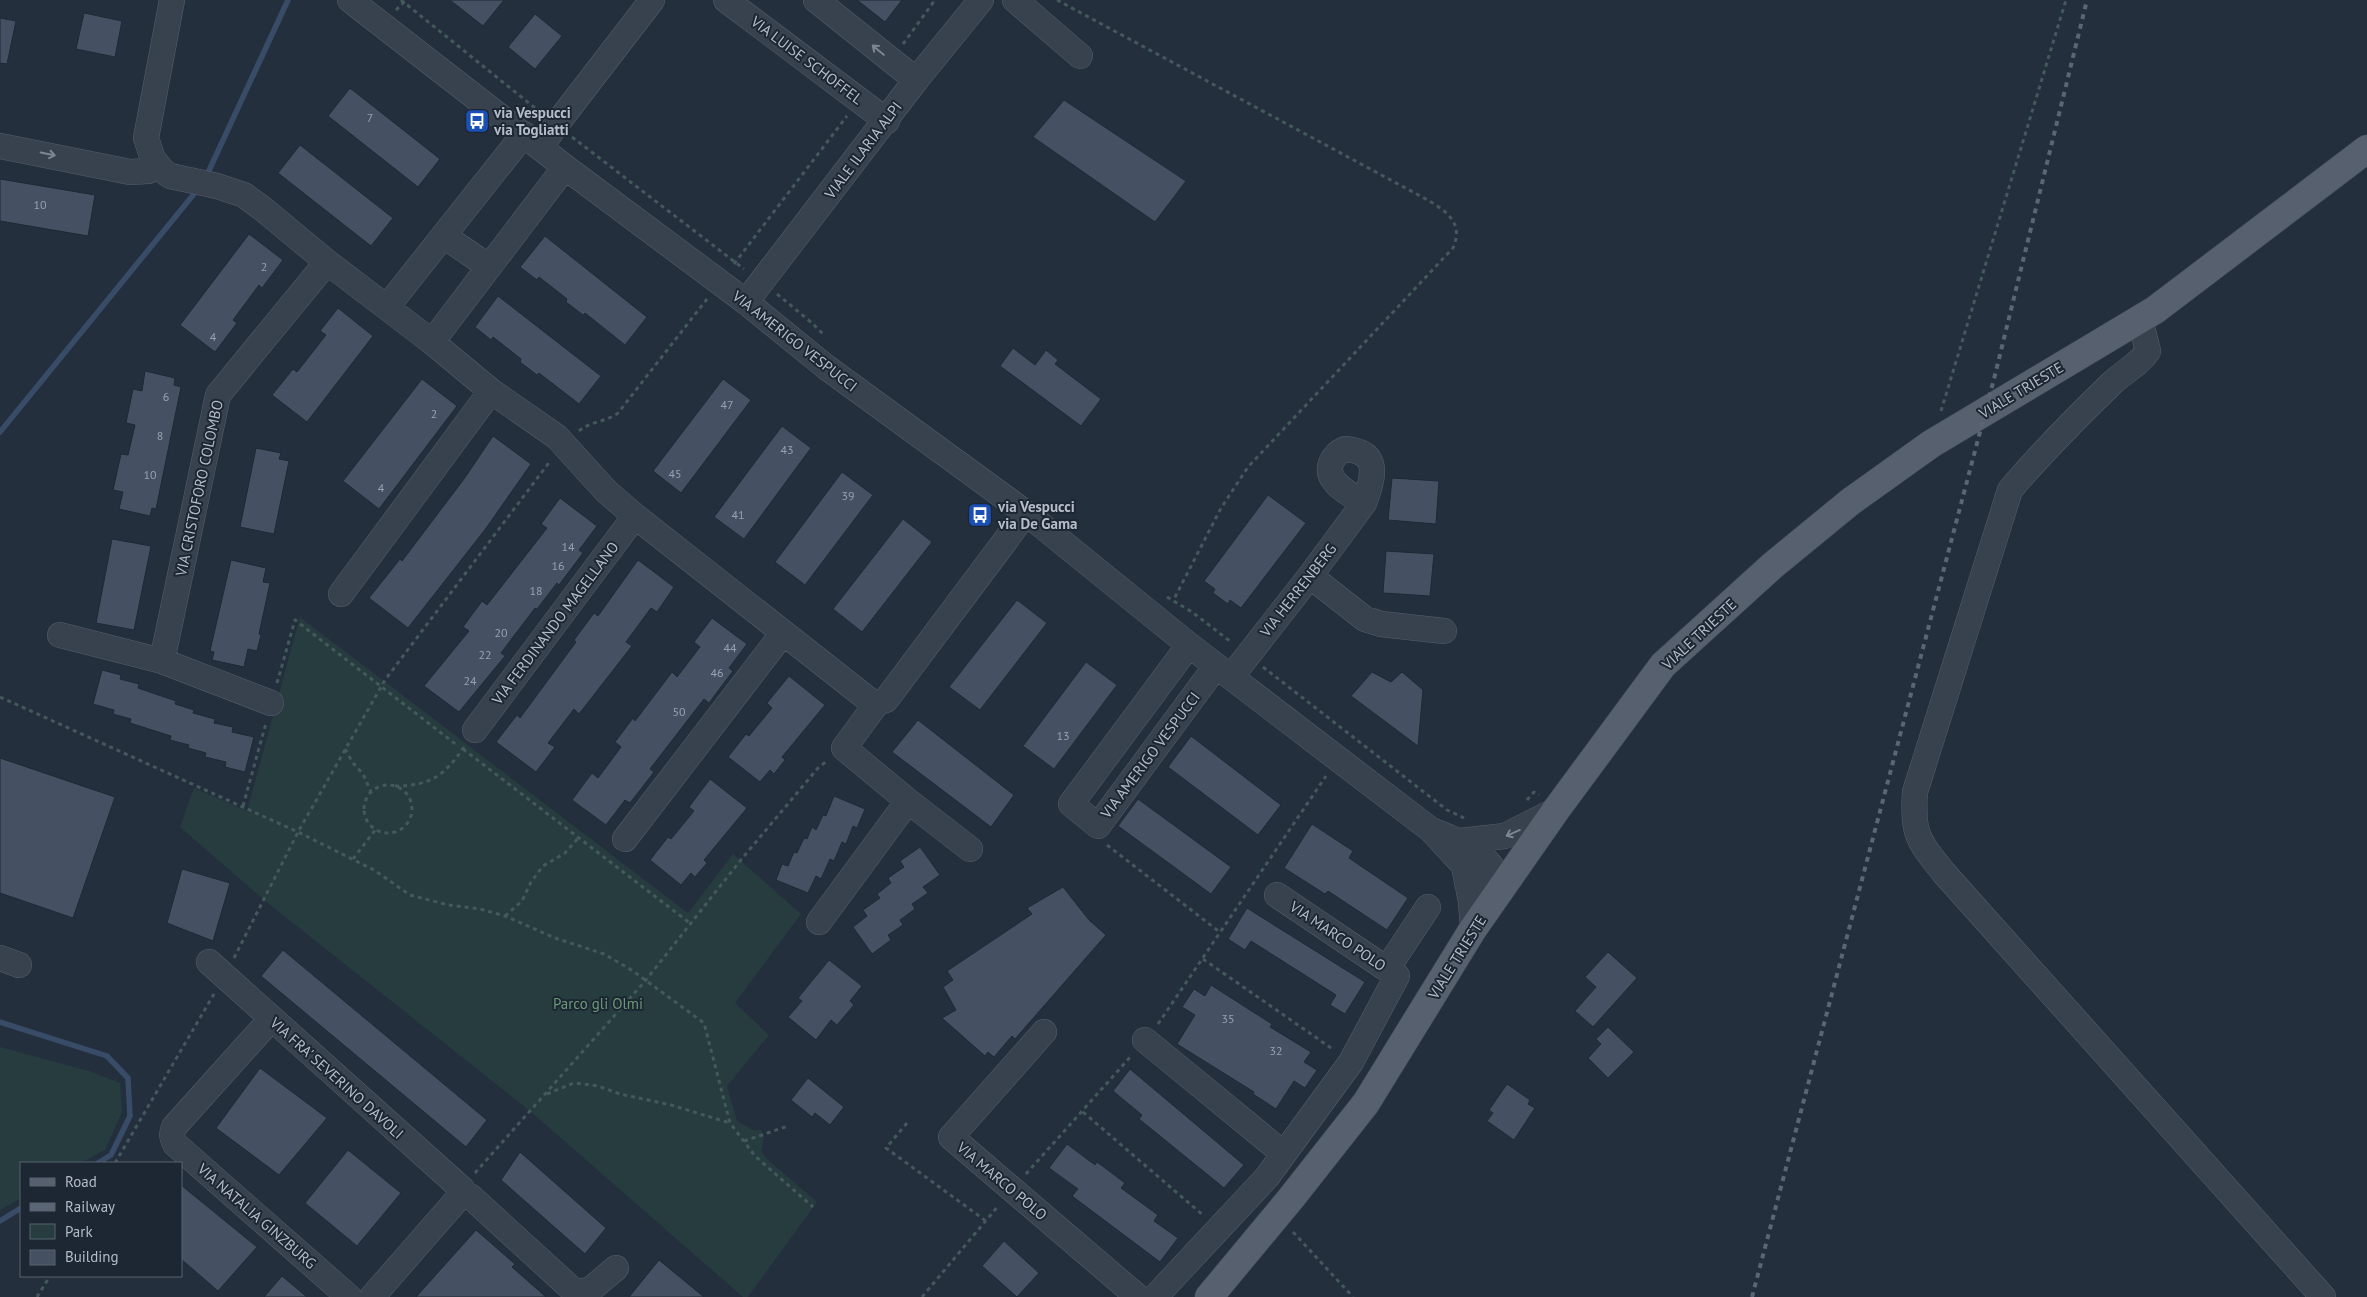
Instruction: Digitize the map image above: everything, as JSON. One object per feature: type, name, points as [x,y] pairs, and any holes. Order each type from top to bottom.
[{"type":"main road","name":"VIALE TRIESTE","points":[[1209,1297],[1366,1103],[1473,929],[1500,889],[1663,665],[1772,566],[1836,514],[1930,444],[2155,310],[2367,150]]},
{"type":"street","points":[[172,0],[146,138],[148,149],[158,166],[170,176],[217,186],[244,195],[326,262],[432,342],[491,391],[557,436],[606,491],[635,516],[869,700],[877,703]]},
{"type":"street","name":"VIA AMERIGO VESPUCCI","points":[[350,0],[565,167],[720,282],[826,366],[1026,513],[1189,645],[1431,830],[1480,883],[1500,889],[1499,875],[1464,830]]},
{"type":"street","points":[[387,307],[444,236],[532,140],[556,125],[652,0]]},
{"type":"street","name":"VIA LUISE SCHOFFEL","points":[[726,0],[887,121]]},
{"type":"street","points":[[816,0],[916,80]]},
{"type":"street","name":"VIALE ILARIA ALPI","points":[[746,302],[887,121],[916,80],[981,0]]},
{"type":"street","points":[[1015,0],[1080,56]]},
{"type":"street","points":[[0,146],[130,172],[148,171],[158,166]]},
{"type":"street","points":[[432,342],[565,167]]},
{"type":"street","points":[[444,236],[488,266]]},
{"type":"street","name":"VIA CRISTOFORO COLOMBO","points":[[162,661],[218,396],[326,262]]},
{"type":"street","points":[[2140,319],[2148,350],[2142,360],[2113,382],[2032,464],[2010,490],[1915,792],[1913,819],[1919,840],[1944,873],[2323,1297]]},
{"type":"street","points":[[341,594],[491,391]]},
{"type":"street","name":"VIA HERRENBERG","points":[[1224,671],[1248,655],[1364,503]]},
{"type":"street","points":[[970,849],[844,748],[877,703],[886,700],[1026,513]]},
{"type":"street","name":"VIA FERDINANDO MAGELLANO","points":[[468,739],[635,516]]},
{"type":"street","points":[[1310,576],[1365,619],[1381,624],[1444,631]]},
{"type":"street","points":[[625,839],[783,633]]},
{"type":"street","points":[[60,635],[162,661],[271,703]]},
{"type":"street","name":"VIA AMERIGO VESPUCCI","points":[[1189,645],[1071,804],[1098,826],[1224,671]]},
{"type":"street","points":[[819,922],[908,801]]},
{"type":"street","name":"VIA AMERIGO VESPUCCI","points":[[1431,830],[1464,830],[1505,836],[1558,808]]},
{"type":"street","points":[[1464,866],[1471,902],[1473,929]]},
{"type":"street","name":"VIA MARCO POLO","points":[[1044,1032],[951,1138],[1152,1297],[1267,1177],[1351,1062],[1397,976],[1277,895]]},
{"type":"street","points":[[1387,969],[1428,907]]},
{"type":"street","name":"VIA FRA' SEVERINO DAVOLI","points":[[217,970],[575,1292],[590,1290],[616,1268]]},
{"type":"street","name":"VIA NATALIA GINZBURG","points":[[271,1020],[174,1127],[173,1139],[175,1144],[349,1297]]},
{"type":"street","points":[[1145,1040],[1284,1154]]},
{"type":"street","points":[[372,1297],[462,1191]]},
{"type":"path","points":[[401,0],[556,125],[762,282],[812,323],[827,341]]},
{"type":"path","points":[[890,61],[935,0]]},
{"type":"path","points":[[1057,0],[1424,198],[1445,210],[1454,220],[1456,228],[1456,241],[1453,248],[1248,468],[1221,508],[1173,601]]},
{"type":"path","points":[[1930,444],[2066,0]]},
{"type":"path","points":[[116,1162],[217,970],[381,686],[563,444],[587,424],[611,418],[618,413],[860,99]]},
{"type":"path","points":[[1165,596],[1192,612],[1447,810],[1464,830]]},
{"type":"path","points":[[298,623],[381,686],[468,739],[579,837],[691,924]]},
{"type":"path","points":[[0,697],[298,832],[374,870],[410,895],[448,906],[480,909],[505,916],[555,938],[604,954],[646,980],[704,1023],[730,1123],[755,1156],[813,1207]]},
{"type":"path","points":[[395,786],[406,793],[410,799],[412,808],[410,820],[406,826],[395,832],[382,833],[371,826],[364,811],[364,803],[371,792],[378,787],[395,786],[412,785],[432,780],[447,770],[468,739]]},
{"type":"path","points":[[462,1191],[646,980],[740,861],[818,768],[844,748]]},
{"type":"path","points":[[345,749],[352,763],[363,774],[371,792]]},
{"type":"path","points":[[1522,805],[1534,792],[1558,808]]},
{"type":"path","points":[[353,859],[376,829]]},
{"type":"path","points":[[505,916],[522,901],[531,882],[542,866],[566,853],[579,837]]},
{"type":"path","points":[[1103,842],[1222,932]]},
{"type":"path","points":[[1203,959],[1351,1062]]},
{"type":"path","points":[[546,1094],[574,1083],[598,1086],[620,1094],[671,1105],[730,1123]]},
{"type":"path","points":[[1083,1112],[1218,1229]]},
{"type":"path","points":[[907,1123],[886,1148],[986,1221]]},
{"type":"path","points":[[744,1141],[788,1126]]},
{"type":"path","points":[[1277,1215],[1353,1297]]},
{"type":"path","points":[[37,1297],[49,1277]]},
{"type":"green space","name":"Parco gli Olmi","points":[[300,617],[688,913],[733,854],[801,914],[735,1003],[769,1035],[727,1086],[737,1121],[753,1130],[761,1130],[764,1137],[761,1151],[767,1159],[817,1202],[748,1297],[743,1297],[530,1111],[264,900],[180,827],[194,788],[247,811]]},
{"type":"green space","points":[[0,1047],[89,1071],[120,1083],[122,1112],[105,1150],[83,1162],[20,1162],[20,1199],[0,1210]]},
{"type":"building","points":[[450,0],[504,0],[483,26]]},
{"type":"building","points":[[857,0],[902,0],[885,22]]},
{"type":"building","points":[[84,13],[122,21],[115,57],[76,49]]},
{"type":"building","points":[[535,14],[562,36],[535,69],[508,47]]},
{"type":"building","points":[[0,18],[16,21],[7,64],[0,63]]},
{"type":"building","points":[[350,88],[440,159],[418,187],[328,116]]},
{"type":"building","points":[[1064,100],[1186,181],[1155,222],[1033,137]]},
{"type":"building","points":[[300,145],[393,218],[371,246],[278,173]]},
{"type":"building","points":[[0,179],[95,195],[88,236],[0,221]]},
{"type":"building","points":[[249,234],[283,260],[262,288],[259,285],[233,320],[237,323],[215,352],[180,325]]},
{"type":"building","points":[[545,236],[647,317],[625,345],[585,313],[583,315],[566,302],[567,299],[539,277],[537,280],[520,267]]},
{"type":"building","points":[[498,296],[601,376],[579,404],[539,373],[537,375],[520,362],[521,359],[493,337],[491,340],[475,327]]},
{"type":"building","points":[[338,308],[373,336],[307,422],[272,395],[293,369],[297,372],[326,335],[320,331]]},
{"type":"building","points":[[1013,348],[1035,365],[1046,350],[1058,360],[1055,364],[1101,399],[1081,426],[1000,366]]},
{"type":"building","points":[[145,371],[175,378],[174,385],[181,387],[156,509],[152,508],[150,516],[119,509],[123,492],[113,490],[121,454],[128,455],[135,425],[126,423],[133,389],[142,391]]},
{"type":"building","points":[[422,379],[457,406],[379,509],[343,481]]},
{"type":"building","points":[[723,379],[751,400],[681,493],[653,471]]},
{"type":"building","points":[[782,426],[811,448],[744,539],[714,517]]},
{"type":"building","points":[[493,436],[531,464],[487,527],[408,628],[369,598],[400,559],[402,561],[464,479]]},
{"type":"building","points":[[256,448],[281,453],[279,459],[289,461],[274,534],[240,527]]},
{"type":"building","points":[[842,472],[873,495],[805,585],[775,562]]},
{"type":"building","points":[[1392,478],[1439,481],[1436,524],[1388,520]]},
{"type":"building","points":[[1268,495],[1306,523],[1241,608],[1230,600],[1228,604],[1213,593],[1215,589],[1204,581]]},
{"type":"building","points":[[560,498],[597,526],[579,550],[583,553],[559,585],[557,583],[537,609],[535,608],[501,653],[505,656],[459,712],[424,686],[469,631],[463,627],[482,601],[487,605],[547,528],[541,524]]},
{"type":"building","points":[[903,519],[932,542],[862,632],[833,609]]},
{"type":"building","points":[[112,539],[151,546],[134,630],[96,623]]},
{"type":"building","points":[[1386,551],[1434,554],[1430,596],[1383,593]]},
{"type":"building","points":[[231,560],[266,568],[263,582],[270,583],[257,651],[248,649],[244,667],[212,660],[214,652],[210,651]]},
{"type":"building","points":[[638,560],[674,587],[657,612],[651,608],[626,642],[632,646],[579,714],[574,709],[548,743],[555,747],[536,772],[496,742],[517,715],[520,718],[576,642],[574,640],[594,613],[598,616]]},
{"type":"building","points":[[1017,600],[1047,623],[980,710],[949,687]]},
{"type":"building","points":[[712,618],[747,644],[729,668],[733,671],[709,703],[704,699],[650,769],[654,772],[630,803],[625,800],[606,825],[572,800],[592,773],[598,778],[621,747],[615,742],[633,718],[635,721],[672,672],[677,677],[700,647],[694,642]]},
{"type":"building","points":[[1086,662],[1117,685],[1054,769],[1023,746]]},
{"type":"building","points":[[102,670],[121,675],[120,679],[139,684],[138,688],[176,701],[175,704],[194,710],[193,713],[215,719],[214,723],[233,727],[232,732],[254,737],[245,772],[225,767],[226,762],[205,757],[206,753],[188,748],[189,745],[170,740],[171,736],[130,723],[131,719],[113,714],[114,710],[93,704]]},
{"type":"building","points":[[1372,672],[1391,682],[1402,672],[1423,690],[1418,746],[1351,696]]},
{"type":"building","points":[[789,676],[825,705],[782,757],[785,760],[774,774],[770,770],[760,782],[728,757],[746,734],[749,736],[772,708],[767,703]]},
{"type":"building","points":[[918,720],[1014,795],[991,827],[892,752]]},
{"type":"building","points":[[1191,736],[1281,805],[1258,835],[1168,767]]},
{"type":"building","points":[[0,758],[115,797],[73,918],[0,893]]},
{"type":"building","points":[[710,779],[747,808],[704,860],[707,863],[695,877],[691,873],[681,885],[650,860],[668,837],[671,839],[694,811],[689,807]]},
{"type":"building","points":[[834,796],[865,809],[857,828],[853,826],[846,844],[842,842],[834,861],[830,859],[821,879],[816,876],[808,893],[776,880],[782,864],[788,866],[794,852],[797,853],[804,838],[807,839],[812,827],[816,830],[823,815],[826,816]]},
{"type":"building","points":[[1138,799],[1231,867],[1211,894],[1118,826]]},
{"type":"building","points":[[1312,824],[1353,851],[1349,858],[1408,898],[1387,930],[1328,891],[1325,894],[1284,868]]},
{"type":"building","points":[[920,847],[940,875],[923,887],[928,893],[912,904],[915,909],[900,920],[903,925],[888,935],[891,940],[872,954],[853,927],[867,916],[863,910],[880,898],[877,894],[891,883],[888,878],[904,867],[900,861]]},
{"type":"building","points":[[182,869],[230,883],[213,941],[167,923]]},
{"type":"building","points":[[1063,887],[1089,920],[1106,935],[1015,1039],[1012,1036],[994,1057],[988,1052],[985,1056],[942,1018],[956,1010],[943,987],[953,980],[947,971],[1032,914],[1027,908]]},
{"type":"building","points":[[1247,908],[1365,982],[1345,1014],[1330,1005],[1336,995],[1251,941],[1245,950],[1228,939]]},
{"type":"building","points":[[283,950],[487,1120],[466,1147],[261,976]]},
{"type":"building","points":[[1608,952],[1637,978],[1593,1027],[1575,1011],[1596,987],[1585,977]]},
{"type":"building","points":[[829,960],[862,986],[850,1001],[854,1005],[837,1025],[831,1020],[816,1040],[788,1017],[802,1001],[798,998]]},
{"type":"building","points":[[1211,985],[1272,1024],[1270,1027],[1311,1052],[1304,1062],[1317,1070],[1305,1088],[1294,1081],[1276,1109],[1253,1094],[1254,1092],[1177,1044],[1195,1015],[1182,1007],[1194,989],[1205,996]]},
{"type":"building","points":[[1608,1027],[1634,1052],[1608,1078],[1588,1058],[1601,1044],[1596,1039]]},
{"type":"building","points":[[260,1068],[327,1118],[279,1175],[216,1128]]},
{"type":"building","points":[[1130,1069],[1244,1165],[1224,1188],[1139,1119],[1142,1115],[1113,1091]]},
{"type":"building","points":[[808,1078],[844,1107],[830,1125],[815,1113],[812,1117],[791,1100]]},
{"type":"building","points":[[1507,1084],[1530,1100],[1528,1104],[1535,1108],[1514,1140],[1487,1121],[1493,1113],[1489,1110]]},
{"type":"building","points":[[1067,1144],[1095,1165],[1097,1162],[1125,1183],[1121,1188],[1158,1215],[1154,1221],[1178,1238],[1160,1262],[1072,1196],[1078,1189],[1049,1168]]},
{"type":"building","points":[[348,1150],[401,1193],[357,1246],[305,1203]]},
{"type":"building","points":[[520,1152],[606,1228],[585,1254],[501,1180]]},
{"type":"building","points":[[182,1186],[257,1247],[218,1291],[182,1260]]},
{"type":"building","points":[[476,1230],[515,1264],[512,1267],[546,1297],[416,1297]]},
{"type":"building","points":[[1004,1241],[1039,1273],[1017,1297],[982,1266]]},
{"type":"building","points":[[659,1260],[704,1297],[629,1297]]},
{"type":"building","points":[[282,1276],[307,1297],[264,1297]]},
{"type":"waterway","points":[[206,177],[288,0]]},
{"type":"waterway","points":[[0,432],[198,189]]},
{"type":"waterway","points":[[0,1022],[107,1056],[128,1078],[130,1116],[111,1155],[100,1162]]},
{"type":"waterway","points":[[0,1221],[20,1209]]},
{"type":"railway","points":[[1752,1297],[1995,375],[2087,0]]},
{"type":"place","name":"via Vespucci via Togliatti","points":[[477,121]]},
{"type":"place","name":"via Vespucci via De Gama","points":[[980,515]]}]
